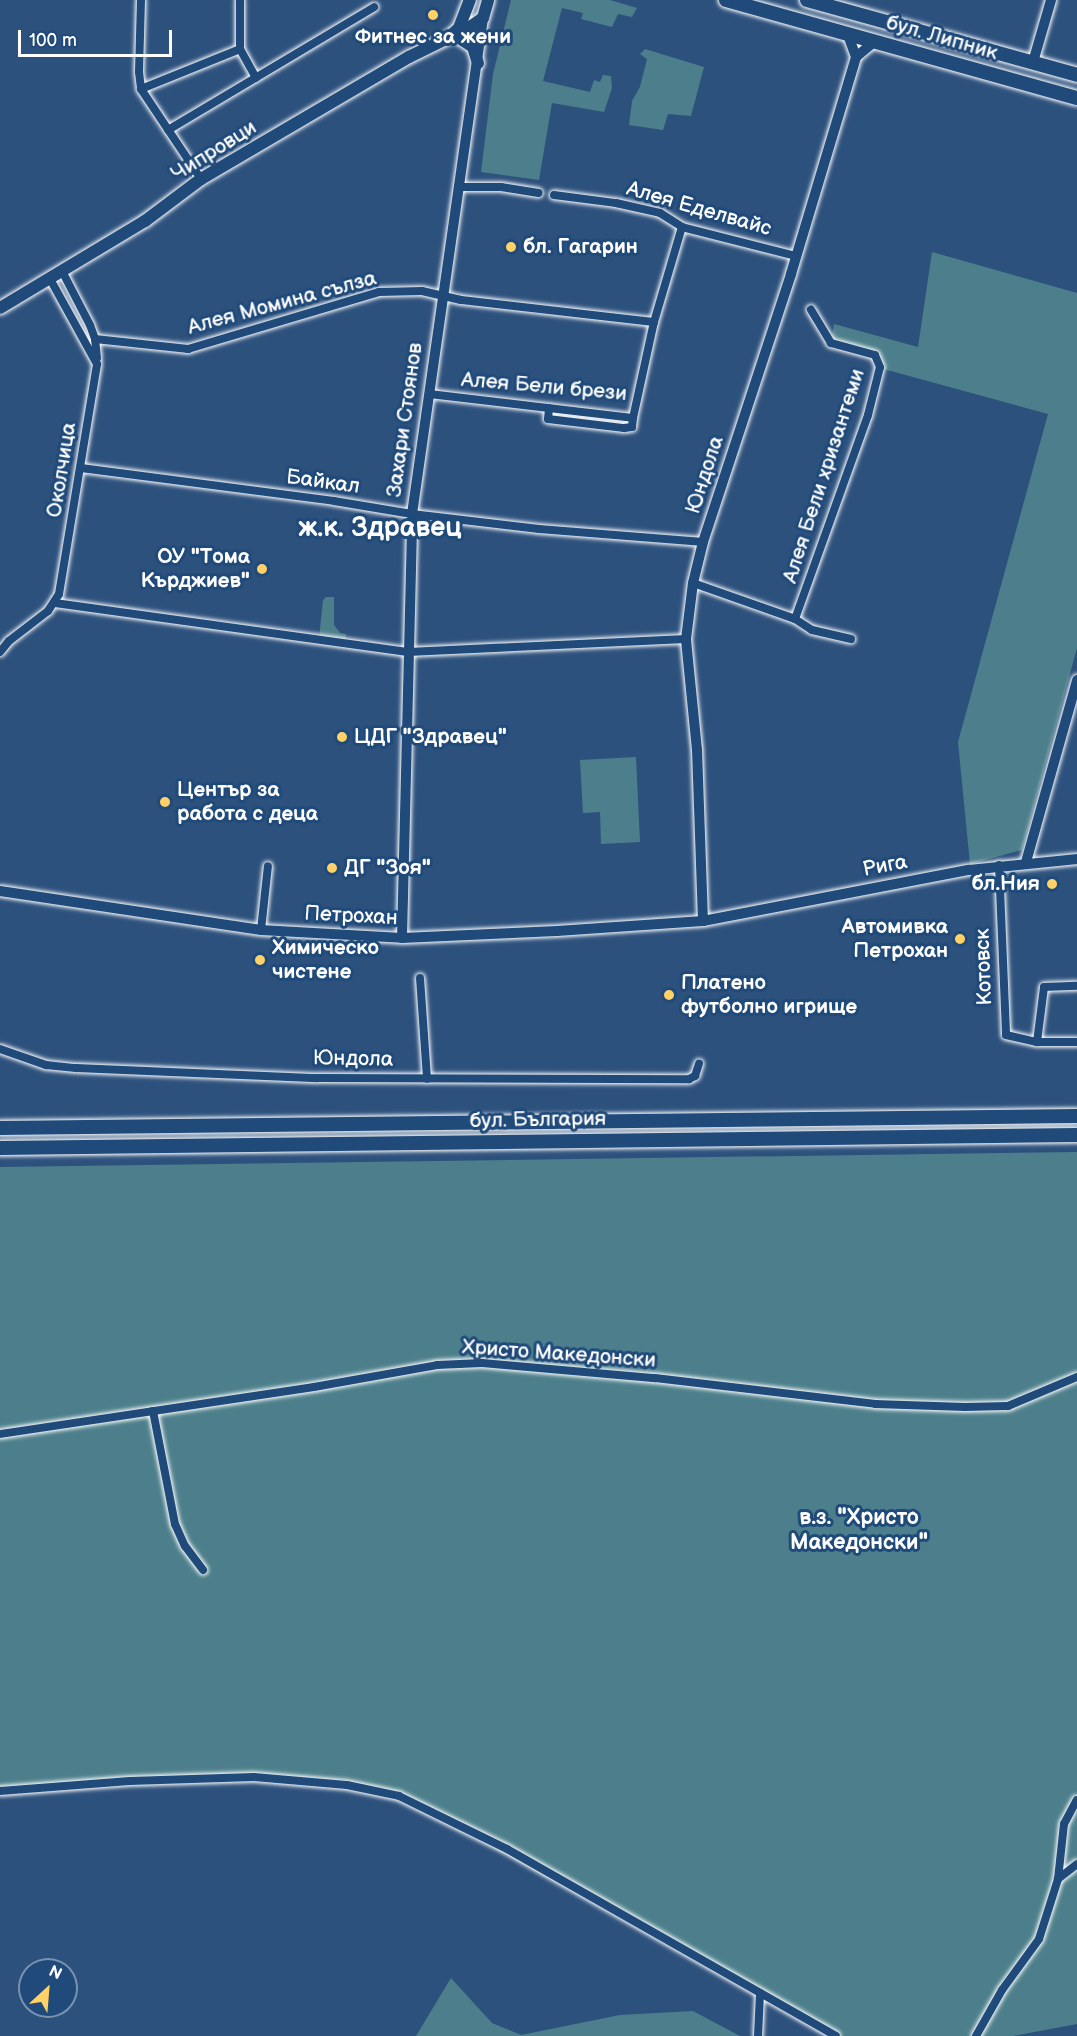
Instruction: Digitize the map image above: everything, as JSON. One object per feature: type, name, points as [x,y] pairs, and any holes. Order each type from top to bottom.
[{"type":"main road","points":[[470,0],[462,23],[453,34],[473,47],[478,63]]},
{"type":"main road","points":[[483,18],[488,0]]},
{"type":"main road","name":"бул. Липник","points":[[726,0],[1077,98]]},
{"type":"main road","name":"бул. Липник","points":[[807,0],[1077,75]]},
{"type":"main road","name":"Чипровци","points":[[0,308],[145,221],[201,179],[483,18]]},
{"type":"main road","name":"бул. България","points":[[0,1128],[1077,1116]]},
{"type":"main road","name":"бул. България","points":[[0,1148],[1077,1135]]},
{"type":"street","points":[[141,0],[139,72],[141,89],[201,179]]},
{"type":"street","points":[[240,0],[240,49],[256,78]]},
{"type":"street","points":[[1033,62],[1051,0]]},
{"type":"street","points":[[168,129],[374,7]]},
{"type":"street","name":"Захари Стоянов","points":[[402,938],[412,514],[483,18]]},
{"type":"street","points":[[848,35],[856,57],[875,41]]},
{"type":"street","points":[[141,89],[240,49]]},
{"type":"street","name":"Юндола","points":[[703,921],[696,740],[686,639],[693,583],[703,542],[796,256],[856,57]]},
{"type":"street","points":[[458,187],[501,187],[539,193]]},
{"type":"street","name":"Алея Еделвайс","points":[[554,195],[616,203],[660,213],[682,227],[796,256]]},
{"type":"street","name":"Алея Бели брези","points":[[429,394],[633,418],[654,322],[682,227]]},
{"type":"street","points":[[62,271],[95,339]]},
{"type":"street","points":[[50,279],[97,364]]},
{"type":"street","name":"Алея Момина сълза","points":[[95,339],[188,349],[379,292],[422,291],[442,296]]},
{"type":"street","points":[[442,296],[654,322]]},
{"type":"street","name":"Алея Бели хризантеми","points":[[795,620],[868,415],[880,367],[875,355],[831,343],[811,310]]},
{"type":"street","name":"Околчица","points":[[55,603],[63,577],[97,364],[95,339]]},
{"type":"street","name":"Байкал","points":[[81,468],[333,501],[412,514],[539,529],[703,542]]},
{"type":"street","points":[[693,583],[795,620],[812,630],[851,639]]},
{"type":"street","points":[[0,652],[55,603],[408,652],[686,639]]},
{"type":"street","points":[[1026,862],[1077,680]]},
{"type":"street","name":"Рига","points":[[703,921],[999,865],[1077,859]]},
{"type":"street","name":"Котовск","points":[[999,865],[1006,1035],[1037,1042]]},
{"type":"street","points":[[261,930],[268,867]]},
{"type":"street","name":"Петрохан","points":[[0,891],[261,930],[402,938],[703,921]]},
{"type":"street","points":[[420,978],[427,1079]]},
{"type":"street","points":[[1077,986],[1044,987],[1037,1042],[1077,1042]]},
{"type":"street","name":"Юндола","points":[[0,1049],[46,1065],[76,1068],[318,1078],[689,1079],[695,1076],[699,1064]]},
{"type":"street","name":"Христо Македонски","points":[[0,1434],[437,1365],[471,1364],[655,1378],[875,1404],[965,1407],[1008,1406],[1077,1377]]},
{"type":"street","points":[[153,1411],[175,1524],[185,1546],[203,1570]]},
{"type":"street","points":[[0,1791],[254,1777],[347,1785],[399,1796],[507,1849],[836,2036]]},
{"type":"street","points":[[976,2036],[1002,1990],[1039,1939],[1058,1879],[1064,1824],[1077,1800]]},
{"type":"street","points":[[1058,1879],[1077,1864]]},
{"type":"street","points":[[758,2036],[760,1993]]},
{"type":"green space","points":[[511,0],[610,0],[637,8],[632,17],[618,14],[612,27],[581,19],[583,13],[562,8],[543,81],[590,92],[594,80],[600,82],[603,75],[611,76],[612,88],[604,112],[552,103],[539,180],[481,172],[493,74]]},
{"type":"green space","points":[[645,49],[704,67],[691,116],[668,114],[663,130],[629,125],[632,101],[640,87],[647,59],[640,54]]},
{"type":"green space","points":[[932,252],[1077,293],[1077,648],[1022,850],[970,864],[958,742],[1048,414],[880,368],[875,355],[831,343],[834,324],[918,347]]},
{"type":"green space","points":[[326,597],[334,597],[334,625],[340,633],[346,634],[346,642],[319,639],[323,600]]},
{"type":"green space","points":[[636,757],[640,842],[601,844],[600,812],[583,813],[580,760]]},
{"type":"green space","points":[[1077,1152],[1077,2024],[1013,2036],[835,2036],[399,1796],[254,1777],[0,1791],[0,1167]]},
{"type":"green space","points":[[451,1978],[492,2023],[521,2035],[620,2015],[693,2011],[740,2036],[416,2036]]},
{"type":"place","name":"Фитнес за жени","points":[[433,15]]},
{"type":"place","name":"бл. Гагарин","points":[[511,247]]},
{"type":"place","name":"ОУ \"Тома Кърджиев\"","points":[[262,569]]},
{"type":"place","name":"ЦДГ \"Здравец\"","points":[[342,737]]},
{"type":"place","name":"Център за работа с деца","points":[[165,802]]},
{"type":"place","name":"ДГ \"Зоя\"","points":[[332,868]]},
{"type":"place","name":"бл.Ния","points":[[1052,884]]},
{"type":"place","name":"Автомивка Петрохан","points":[[960,939]]},
{"type":"place","name":"Химическо чистене","points":[[260,960]]},
{"type":"place","name":"Платено футболно игрище","points":[[669,995]]},
{"type":"district","name":"ж.к. Здравец","points":[[380,529]]},
{"type":"district","name":"в.з. \"Христо Македонски\"","points":[[859,1530]]}]
